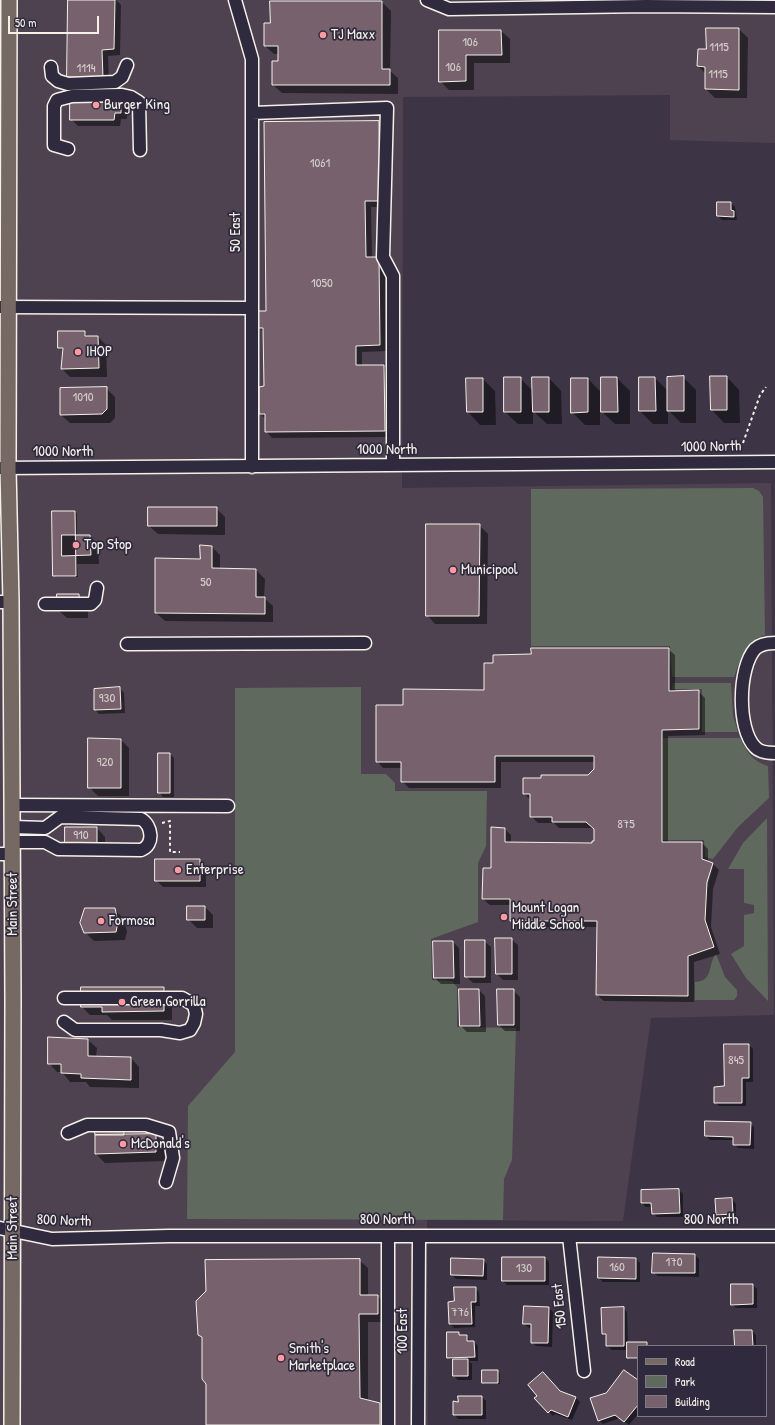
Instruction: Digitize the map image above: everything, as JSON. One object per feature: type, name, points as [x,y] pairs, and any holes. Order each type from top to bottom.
[{"type":"main road","name":"Main Street","points":[[9,0],[4,34],[4,468],[12,804],[9,844],[7,1230],[12,1425]]},
{"type":"street","name":"50 East","points":[[235,0],[252,59],[252,466]]},
{"type":"street","points":[[428,0],[449,9],[602,3],[775,7]]},
{"type":"street","points":[[51,67],[52,76],[58,81],[68,84],[114,82],[122,77],[127,64]]},
{"type":"street","points":[[68,149],[54,145],[54,106],[57,100],[72,96],[122,96],[131,97],[139,102],[140,150]]},
{"type":"street","points":[[252,112],[387,108],[383,257],[393,276],[393,466]]},
{"type":"street","points":[[4,307],[252,308]]},
{"type":"street","name":"1000 North","points":[[4,468],[775,462]]},
{"type":"street","points":[[45,604],[91,604],[95,600],[97,588]]},
{"type":"street","points":[[775,643],[765,644],[755,649],[745,669],[742,702],[746,730],[755,748],[768,753],[775,753]]},
{"type":"street","points":[[127,644],[365,644]]},
{"type":"street","points":[[12,804],[228,806]]},
{"type":"street","points":[[60,817],[141,819],[147,822],[150,842],[147,848],[141,850],[58,849],[45,842],[9,844],[45,828],[60,817]]},
{"type":"street","points":[[64,998],[182,998],[194,1005],[196,1014],[194,1023],[190,1030],[180,1033],[161,1030],[75,1030],[64,1022]]},
{"type":"street","points":[[68,1132],[87,1125],[146,1125],[169,1132],[173,1158],[166,1182]]},
{"type":"street","name":"800 North","points":[[7,1230],[52,1239],[169,1236],[775,1236]]},
{"type":"street","points":[[388,1236],[388,1425]]},
{"type":"street","name":"100 East","points":[[418,1425],[419,1236]]},
{"type":"street","name":"150 East","points":[[569,1236],[584,1371]]},
{"type":"path","points":[[743,443],[760,395],[766,387]]},
{"type":"path","points":[[162,823],[170,820],[170,852],[180,852]]},
{"type":"shaded area","points":[[0,0],[775,0],[775,143],[670,140],[670,95],[403,97],[402,488],[771,483],[774,1015],[651,1018],[623,1221],[427,1220],[428,1425],[0,1425]]},
{"type":"green space","points":[[753,488],[759,491],[763,497],[765,635],[758,638],[748,646],[734,677],[672,677],[670,646],[531,646],[531,489]]},
{"type":"green space","points":[[673,683],[731,683],[733,716],[738,732],[702,732],[702,689],[672,689]]},
{"type":"green space","points":[[361,687],[361,774],[386,774],[395,783],[395,791],[487,791],[486,846],[478,863],[478,922],[431,939],[432,980],[452,981],[457,987],[457,1027],[516,1028],[512,1160],[504,1179],[503,1220],[187,1219],[188,1106],[235,1052],[235,688]]},
{"type":"green space","points":[[663,738],[740,738],[745,748],[754,759],[768,766],[769,798],[738,827],[713,859],[705,857],[704,840],[663,840]]},
{"type":"green space","points":[[767,818],[768,1001],[746,978],[731,954],[744,946],[744,915],[754,913],[754,905],[744,903],[744,869],[728,869],[743,843]]},
{"type":"green space","points":[[716,954],[725,977],[737,990],[737,996],[734,1000],[695,1000],[695,982],[701,981],[708,976],[713,958]]},
{"type":"building","points":[[68,0],[115,0],[114,49],[102,50],[103,78],[67,77]]},
{"type":"building","name":"TJ Maxx","points":[[270,1],[382,1],[382,69],[390,69],[390,85],[272,85],[272,61],[278,61],[278,46],[264,46],[264,23],[270,23]]},
{"type":"building","points":[[706,28],[739,28],[739,90],[705,89],[705,67],[697,66],[698,49],[706,49]]},
{"type":"building","points":[[439,30],[501,30],[502,55],[466,55],[466,81],[439,82]]},
{"type":"building","name":"Burger King","points":[[70,98],[121,98],[121,113],[115,113],[114,120],[70,120]]},
{"type":"building","points":[[379,121],[380,201],[365,201],[366,257],[379,257],[380,345],[356,346],[356,365],[384,365],[385,431],[265,432],[265,414],[259,414],[259,387],[264,386],[263,328],[257,328],[257,311],[266,311],[264,122]]},
{"type":"building","points":[[717,202],[731,202],[731,210],[734,211],[734,217],[717,216]]},
{"type":"building","points":[[58,331],[85,331],[85,336],[98,336],[99,368],[61,369],[63,348],[58,348]]},
{"type":"building","points":[[684,376],[684,411],[667,411],[667,377]]},
{"type":"building","points":[[710,376],[727,376],[727,410],[711,410]]},
{"type":"building","points":[[504,377],[521,377],[521,412],[504,412]]},
{"type":"building","points":[[532,377],[549,377],[549,412],[533,412]]},
{"type":"building","points":[[601,377],[617,377],[618,412],[601,412]]},
{"type":"building","points":[[639,377],[655,377],[656,411],[639,411]]},
{"type":"building","points":[[466,378],[483,378],[483,412],[467,412]]},
{"type":"building","points":[[571,378],[588,378],[588,412],[571,413]]},
{"type":"building","points":[[107,387],[107,409],[102,414],[60,415],[60,388]]},
{"type":"building","points":[[148,507],[217,507],[217,526],[148,526]]},
{"type":"building","points":[[52,511],[75,511],[76,576],[53,576]]},
{"type":"building","name":"Municipool","points":[[426,524],[480,524],[479,616],[426,616]]},
{"type":"building","name":"Top Stop","points":[[62,535],[90,535],[91,555],[62,556]]},
{"type":"building","points":[[200,545],[212,546],[212,568],[256,569],[256,597],[265,597],[265,614],[155,613],[155,558],[200,559]]},
{"type":"building","points":[[57,594],[79,594],[80,610],[57,610]]},
{"type":"building","name":"Mount Logan Middle School","points":[[531,648],[669,648],[669,691],[699,690],[699,729],[662,730],[662,842],[702,842],[702,859],[713,863],[707,882],[705,920],[714,947],[688,956],[688,996],[596,995],[597,921],[510,921],[510,899],[482,899],[483,868],[491,868],[491,827],[505,828],[505,842],[592,843],[592,841],[594,841],[594,829],[586,822],[552,822],[552,817],[530,817],[530,794],[523,794],[523,778],[541,778],[541,775],[588,775],[594,769],[594,756],[495,756],[495,782],[401,782],[401,762],[376,762],[376,705],[403,705],[403,689],[484,690],[484,663],[493,663],[493,655],[531,654]]},
{"type":"building","points":[[120,687],[121,709],[94,710],[94,689]]},
{"type":"building","points":[[88,738],[121,739],[121,788],[88,788]]},
{"type":"building","points":[[158,753],[170,753],[170,793],[158,793]]},
{"type":"building","points":[[65,827],[97,827],[97,844],[65,844]]},
{"type":"building","name":"Enterprise","points":[[155,859],[200,859],[200,881],[155,881]]},
{"type":"building","points":[[187,906],[205,906],[205,920],[187,920]]},
{"type":"building","points":[[85,908],[115,908],[118,922],[116,932],[84,933],[80,923]]},
{"type":"building","points":[[495,938],[512,938],[512,974],[496,974]]},
{"type":"building","points":[[465,940],[485,940],[485,977],[465,977]]},
{"type":"building","points":[[433,941],[453,941],[454,978],[434,978]]},
{"type":"building","name":"Green Gorrilla","points":[[81,987],[164,987],[164,1011],[102,1012],[102,1007],[81,1007]]},
{"type":"building","points":[[459,989],[479,989],[480,1026],[460,1026]]},
{"type":"building","points":[[497,989],[514,989],[514,1025],[498,1025]]},
{"type":"building","points":[[48,1037],[88,1039],[88,1056],[131,1057],[131,1080],[81,1078],[81,1074],[61,1073],[61,1064],[48,1064]]},
{"type":"building","points":[[724,1044],[749,1044],[749,1078],[742,1078],[742,1103],[714,1103],[714,1087],[724,1086]]},
{"type":"building","points":[[705,1121],[751,1122],[750,1145],[733,1145],[733,1137],[705,1136]]},
{"type":"building","points":[[124,1127],[124,1135],[95,1135],[94,1128]]},
{"type":"building","points":[[156,1134],[156,1152],[95,1154],[95,1135]]},
{"type":"building","points":[[679,1189],[680,1213],[652,1214],[651,1203],[641,1203],[641,1190]]},
{"type":"building","points":[[732,1198],[733,1214],[716,1215],[715,1199]]},
{"type":"building","points":[[653,1253],[695,1254],[695,1273],[652,1273]]},
{"type":"building","points":[[502,1257],[545,1257],[545,1281],[502,1281]]},
{"type":"building","points":[[598,1257],[636,1258],[636,1279],[598,1278]]},
{"type":"building","points":[[451,1258],[484,1259],[483,1276],[451,1275]]},
{"type":"building","name":"Smith's Marketplace","points":[[360,1259],[360,1295],[378,1295],[378,1314],[359,1314],[360,1398],[380,1403],[380,1425],[206,1425],[206,1384],[202,1379],[202,1337],[198,1335],[196,1301],[206,1291],[205,1260]]},
{"type":"building","points":[[731,1284],[753,1284],[753,1304],[731,1305]]},
{"type":"building","points":[[454,1287],[476,1287],[476,1302],[471,1302],[472,1324],[449,1324],[448,1302],[454,1301]]},
{"type":"building","points":[[524,1306],[549,1307],[548,1343],[531,1343],[531,1324],[523,1324]]},
{"type":"building","points":[[624,1307],[624,1346],[606,1346],[606,1334],[602,1334],[601,1308]]},
{"type":"building","points":[[734,1330],[752,1330],[753,1345],[735,1345]]},
{"type":"building","points":[[447,1332],[459,1332],[459,1335],[467,1335],[467,1341],[474,1341],[475,1357],[447,1358]]},
{"type":"building","points":[[627,1342],[647,1342],[647,1345],[637,1345],[637,1358],[627,1358]]},
{"type":"building","points":[[453,1359],[468,1359],[468,1376],[453,1376]]},
{"type":"building","points":[[482,1370],[498,1370],[498,1383],[482,1383]]},
{"type":"building","points":[[624,1370],[637,1379],[637,1406],[624,1422],[615,1415],[598,1421],[590,1398],[606,1393]]},
{"type":"building","points":[[543,1372],[560,1391],[576,1397],[568,1417],[551,1410],[548,1413],[534,1398],[537,1396],[528,1385]]},
{"type":"building","points":[[458,1396],[482,1396],[482,1415],[453,1415],[453,1401],[458,1402]]},
{"type":"place","name":"TJ Maxx","points":[[323,35]]},
{"type":"place","name":"Burger King","points":[[96,105]]},
{"type":"place","name":"IHOP","points":[[78,352]]},
{"type":"place","name":"Top Stop","points":[[76,545]]},
{"type":"place","name":"Municipool","points":[[453,570]]},
{"type":"place","name":"Enterprise","points":[[178,870]]},
{"type":"place","name":"Mount Logan Middle School","points":[[504,917]]},
{"type":"place","name":"Formosa","points":[[101,921]]},
{"type":"place","name":"Green Gorrilla","points":[[122,1002]]},
{"type":"place","name":"McDonald's","points":[[123,1144]]},
{"type":"place","name":"Smith's Marketplace","points":[[281,1358]]}]
